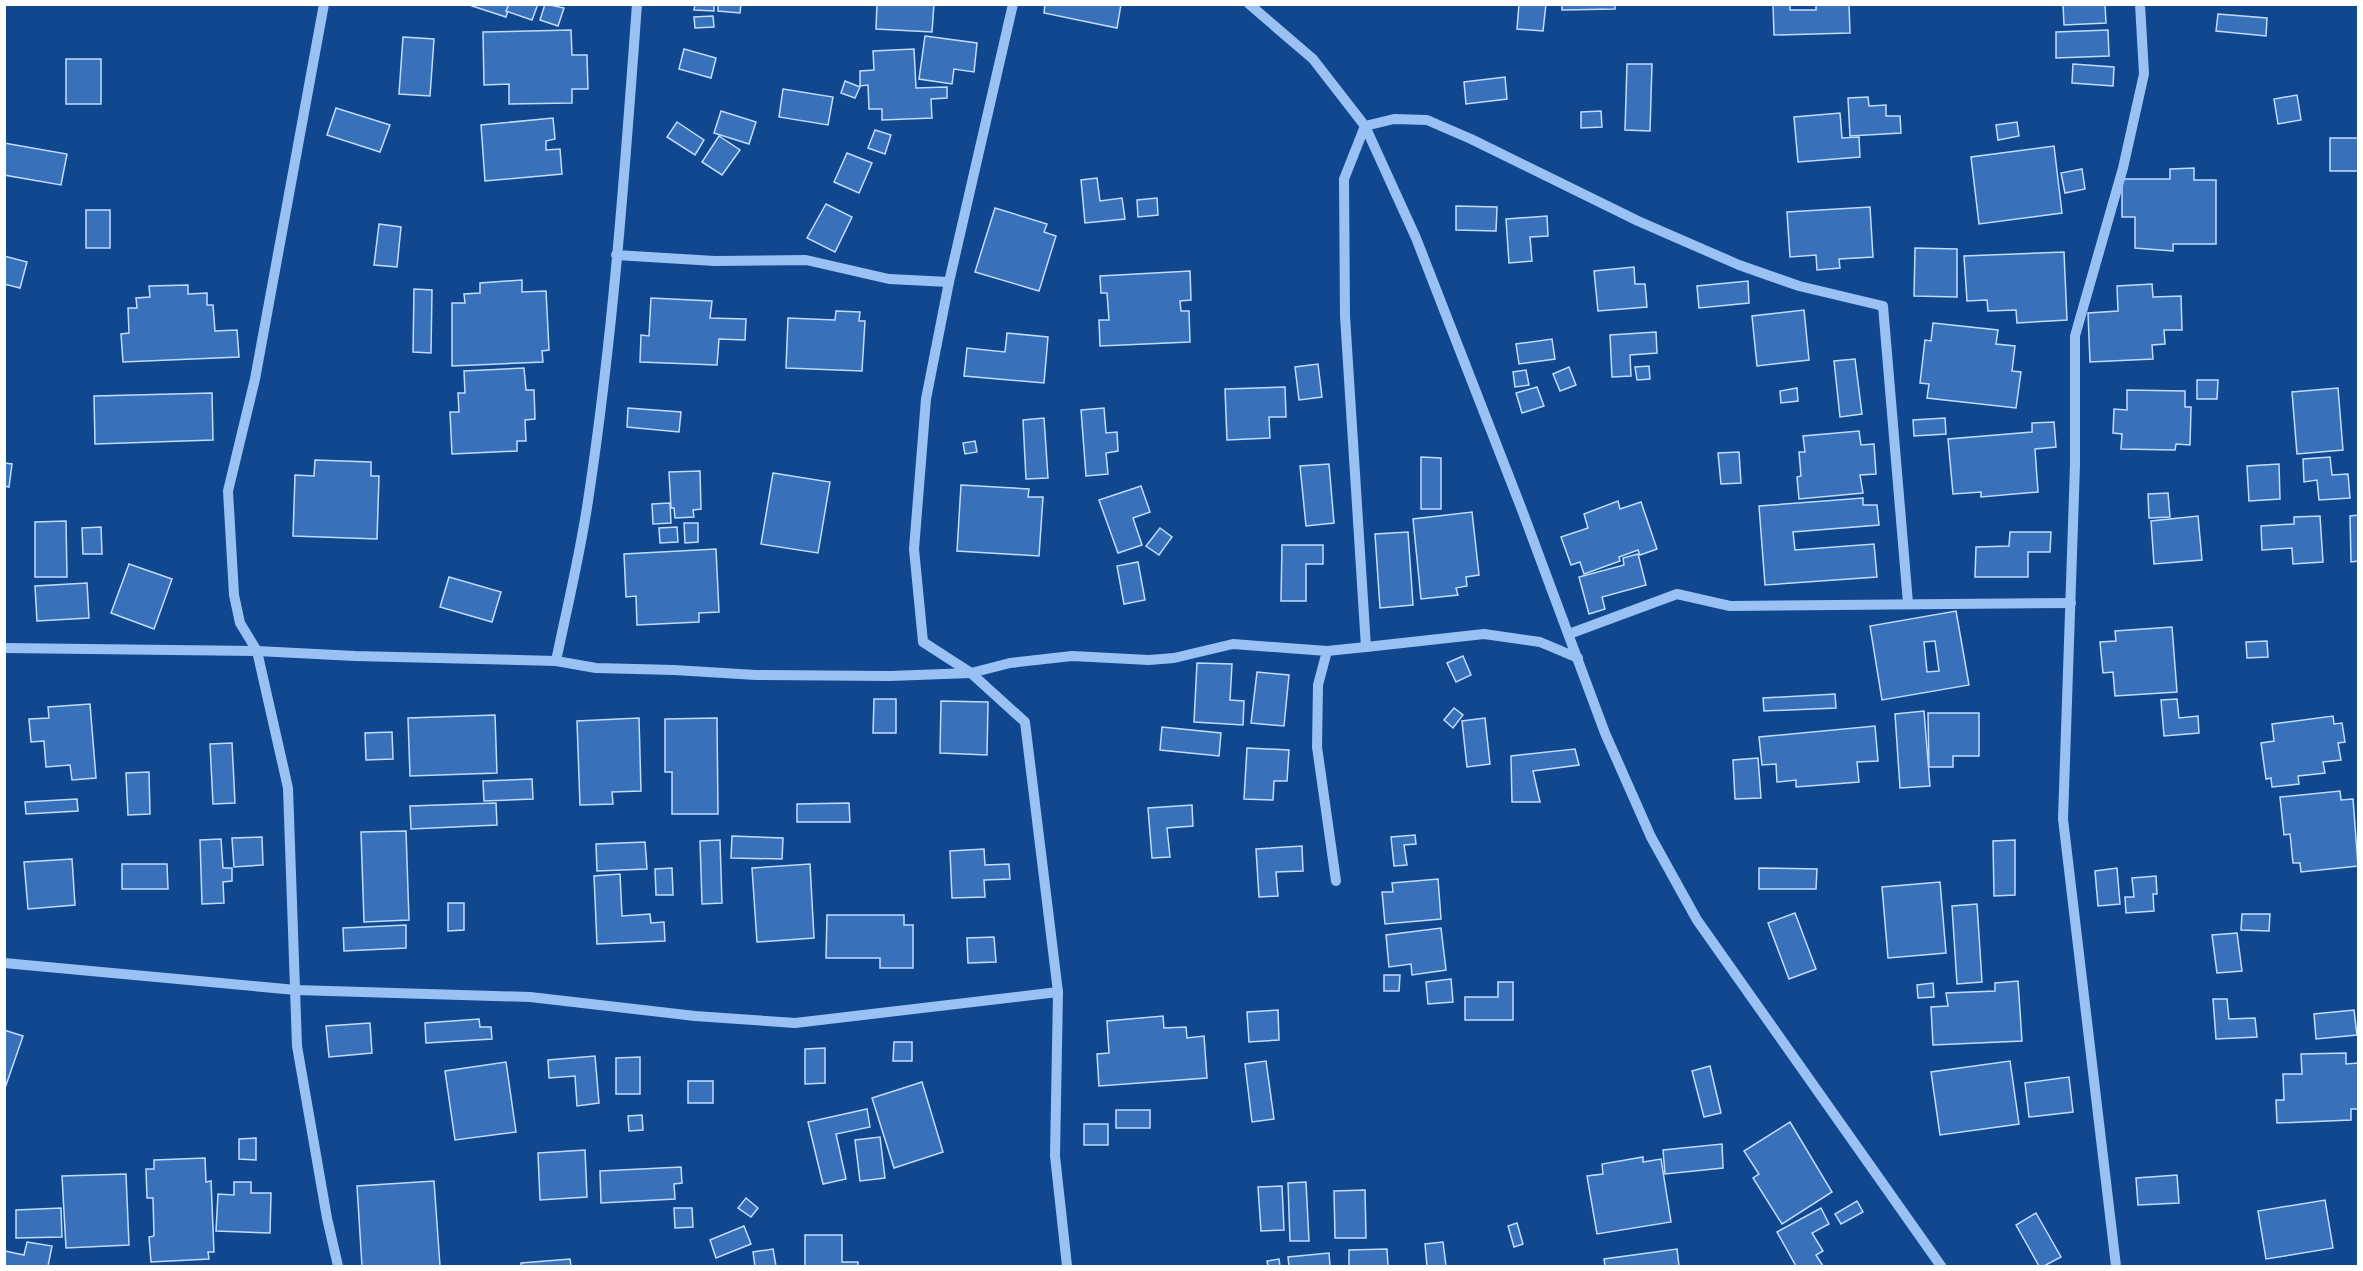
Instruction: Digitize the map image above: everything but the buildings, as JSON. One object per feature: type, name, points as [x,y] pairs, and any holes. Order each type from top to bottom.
[{"type":"street","points":[[324,4],[255,379],[228,491],[234,595],[240,623],[257,651],[288,788],[297,1046],[327,1218],[338,1266]]},
{"type":"street","points":[[556,662],[588,504],[603,395],[637,4]]},
{"type":"street","points":[[1013,4],[949,282],[926,399],[915,549],[923,642],[971,673],[1025,722],[1058,992],[1054,1156],[1067,1266]]},
{"type":"street","points":[[1249,4],[1313,59],[1365,126],[1416,238],[1605,733],[1651,837],[1697,920],[1941,1266]]},
{"type":"street","points":[[2116,1266],[2063,819],[2075,465],[2075,336],[2123,168],[2144,74],[2140,4]]},
{"type":"street","points":[[1365,126],[1394,119],[1427,120],[1471,139],[1638,221],[1739,265],[1799,286],[1882,306],[1908,603]]},
{"type":"street","points":[[1365,126],[1344,179],[1344,190],[1345,316],[1366,647]]},
{"type":"street","points":[[616,255],[715,261],[806,260],[889,279],[949,282]]},
{"type":"street","points":[[1569,634],[1677,594],[1730,606],[2071,603]]},
{"type":"street","points":[[4,648],[257,651],[556,662],[596,668],[674,669],[756,675],[890,676],[971,673],[1010,663],[1061,657],[1149,660],[1174,658],[1233,644],[1327,651],[1484,633],[1540,642],[1578,658]]},
{"type":"street","points":[[1327,651],[1318,685],[1317,747],[1336,881]]},
{"type":"street","points":[[4,963],[296,990],[530,997],[694,1016],[795,1023],[1058,992]]}]
